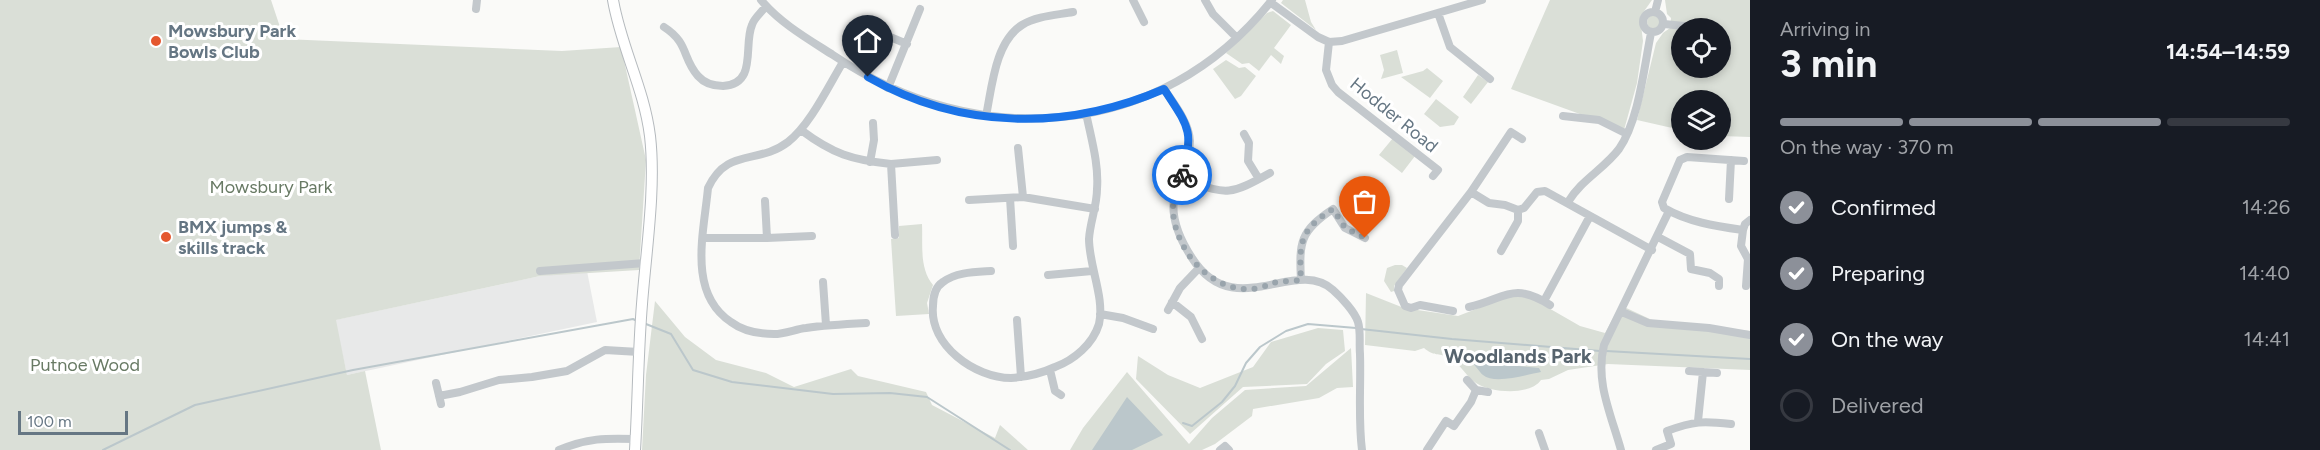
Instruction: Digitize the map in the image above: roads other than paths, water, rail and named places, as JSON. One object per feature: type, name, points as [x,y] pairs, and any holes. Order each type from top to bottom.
[{"type":"main road","points":[[613,0],[620,31],[641,90],[650,138],[651,175],[640,328],[635,445]]},
{"type":"street","points":[[1133,0],[1144,22]]},
{"type":"street","points":[[1205,0],[1213,14],[1237,38]]},
{"type":"street","points":[[664,27],[683,45],[699,78],[716,86],[728,86],[746,71],[752,24],[764,3],[807,38],[888,88],[958,112],[1026,120],[1062,118],[1086,113],[1131,102],[1164,89],[1190,75],[1237,38],[1271,1],[1318,37],[1329,42],[1342,41],[1482,0]]},
{"type":"street","points":[[1655,12],[1658,0]]},
{"type":"street","points":[[888,88],[920,9]]},
{"type":"street","points":[[986,116],[1001,51],[1010,36],[1020,25],[1030,21],[1073,12]]},
{"type":"street","points":[[1655,12],[1662,16],[1664,24],[1659,31],[1651,33],[1645,29],[1642,21],[1647,13],[1655,12]]},
{"type":"street","points":[[1438,14],[1450,47],[1490,80]]},
{"type":"street","points":[[859,24],[873,25],[907,44]]},
{"type":"street","points":[[1664,24],[1671,25]]},
{"type":"street","points":[[1568,202],[1582,183],[1611,159],[1627,134],[1634,113],[1651,33]]},
{"type":"street","name":"Hodder Road","points":[[1329,42],[1326,70],[1332,85],[1437,170],[1433,176]]},
{"type":"street","points":[[843,62],[801,130],[781,147],[733,161],[723,166],[713,176],[708,189],[702,268],[704,286],[710,299],[726,319],[735,326],[761,334],[777,334],[826,325],[866,323]]},
{"type":"street","points":[[1164,89],[1184,119],[1189,135],[1188,154],[1176,191],[1174,218],[1178,232],[1199,268],[1219,282],[1247,290],[1301,280],[1324,284],[1333,290],[1349,309],[1359,328],[1362,450]]},
{"type":"street","points":[[991,271],[962,273],[942,282],[936,290],[932,317],[940,338],[947,347],[968,364],[996,376],[1010,378],[1050,370],[1074,358],[1084,348],[1098,326],[1100,314],[1092,272],[1089,238],[1095,209],[1096,170],[1086,113]]},
{"type":"street","points":[[1563,116],[1599,120],[1627,134]]},
{"type":"street","points":[[870,162],[874,140],[873,123]]},
{"type":"street","points":[[801,130],[854,160],[891,164],[938,160]]},
{"type":"street","points":[[1453,311],[1405,306],[1398,290],[1399,285],[1471,192],[1510,132],[1522,139]]},
{"type":"street","points":[[1244,134],[1249,143],[1248,161],[1259,179]]},
{"type":"street","points":[[1018,148],[1023,197]]},
{"type":"street","points":[[1743,230],[1701,224],[1669,211],[1664,208],[1662,202],[1680,160],[1687,157],[1744,161]]},
{"type":"street","points":[[1728,199],[1731,159]]},
{"type":"street","points":[[891,164],[895,235]]},
{"type":"street","points":[[1181,179],[1224,192],[1234,191],[1270,173]]},
{"type":"street","points":[[1471,192],[1489,204],[1505,205],[1518,210],[1524,208],[1537,192],[1545,191],[1652,250]]},
{"type":"street","points":[[969,200],[1023,197],[1095,209]]},
{"type":"street","points":[[1010,198],[1013,246]]},
{"type":"street","points":[[765,201],[767,237]]},
{"type":"street","points":[[1301,280],[1303,238],[1308,228],[1333,209],[1345,228],[1365,238]]},
{"type":"street","points":[[1501,251],[1518,221],[1518,210]]},
{"type":"street","points":[[1621,450],[1602,386],[1600,369],[1603,351],[1669,211]]},
{"type":"street","points":[[1469,307],[1515,291],[1528,293],[1547,303],[1590,216]]},
{"type":"street","points":[[1748,281],[1748,260],[1740,246],[1745,224],[1750,220]]},
{"type":"street","points":[[703,238],[812,236]]},
{"type":"street","points":[[1658,237],[1690,254],[1691,269],[1710,273],[1719,279],[1719,286]]},
{"type":"street","points":[[540,271],[645,263]]},
{"type":"street","points":[[1199,268],[1180,288],[1170,306],[1191,317],[1202,339]]},
{"type":"street","points":[[1047,275],[1092,272]]},
{"type":"street","points":[[823,282],[826,325]]},
{"type":"street","points":[[1622,312],[1648,323],[1709,328],[1750,335]]},
{"type":"street","points":[[1100,314],[1123,318],[1153,328]]},
{"type":"street","points":[[1017,320],[1021,377]]},
{"type":"street","points":[[436,383],[440,400],[499,380],[567,371],[606,350],[639,352]]},
{"type":"street","points":[[1050,370],[1055,393]]},
{"type":"street","points":[[1689,371],[1717,373]]},
{"type":"street","points":[[1698,421],[1703,372]]},
{"type":"street","points":[[1467,380],[1476,390],[1488,392]]},
{"type":"street","points":[[1427,450],[1446,421],[1454,426],[1471,402],[1476,390]]},
{"type":"street","points":[[1656,450],[1671,444],[1667,431],[1698,421],[1731,424]]},
{"type":"street","points":[[1539,433],[1545,450]]},
{"type":"street","points":[[559,450],[576,443],[602,438],[635,445]]},
{"type":"street","points":[[1220,450],[1225,446],[1228,450]]},
{"type":"waterway","points":[[103,450],[195,405],[353,370],[633,319],[637,321]]},
{"type":"waterway","points":[[646,324],[671,334],[693,370],[732,382],[833,394],[890,393],[927,397],[1010,450]]},
{"type":"waterway","points":[[1183,423],[1192,426],[1222,402],[1235,386],[1246,363],[1260,347],[1286,331],[1308,324],[1356,328]]},
{"type":"waterway","points":[[1361,329],[1600,351]]},
{"type":"waterway","points":[[1606,351],[1750,359]]},
{"type":"place","name":"Mowsbury Park Bowls Club","points":[[156,41]]},
{"type":"place","name":"BMX jumps & skills track","points":[[166,237]]},
{"type":"district","name":"Woodlands Park","points":[[1518,356]]},
{"type":"park label","name":"Mowsbury Park","points":[[271,187]]},
{"type":"park label","name":"Putnoe Wood","points":[[85,365]]}]
